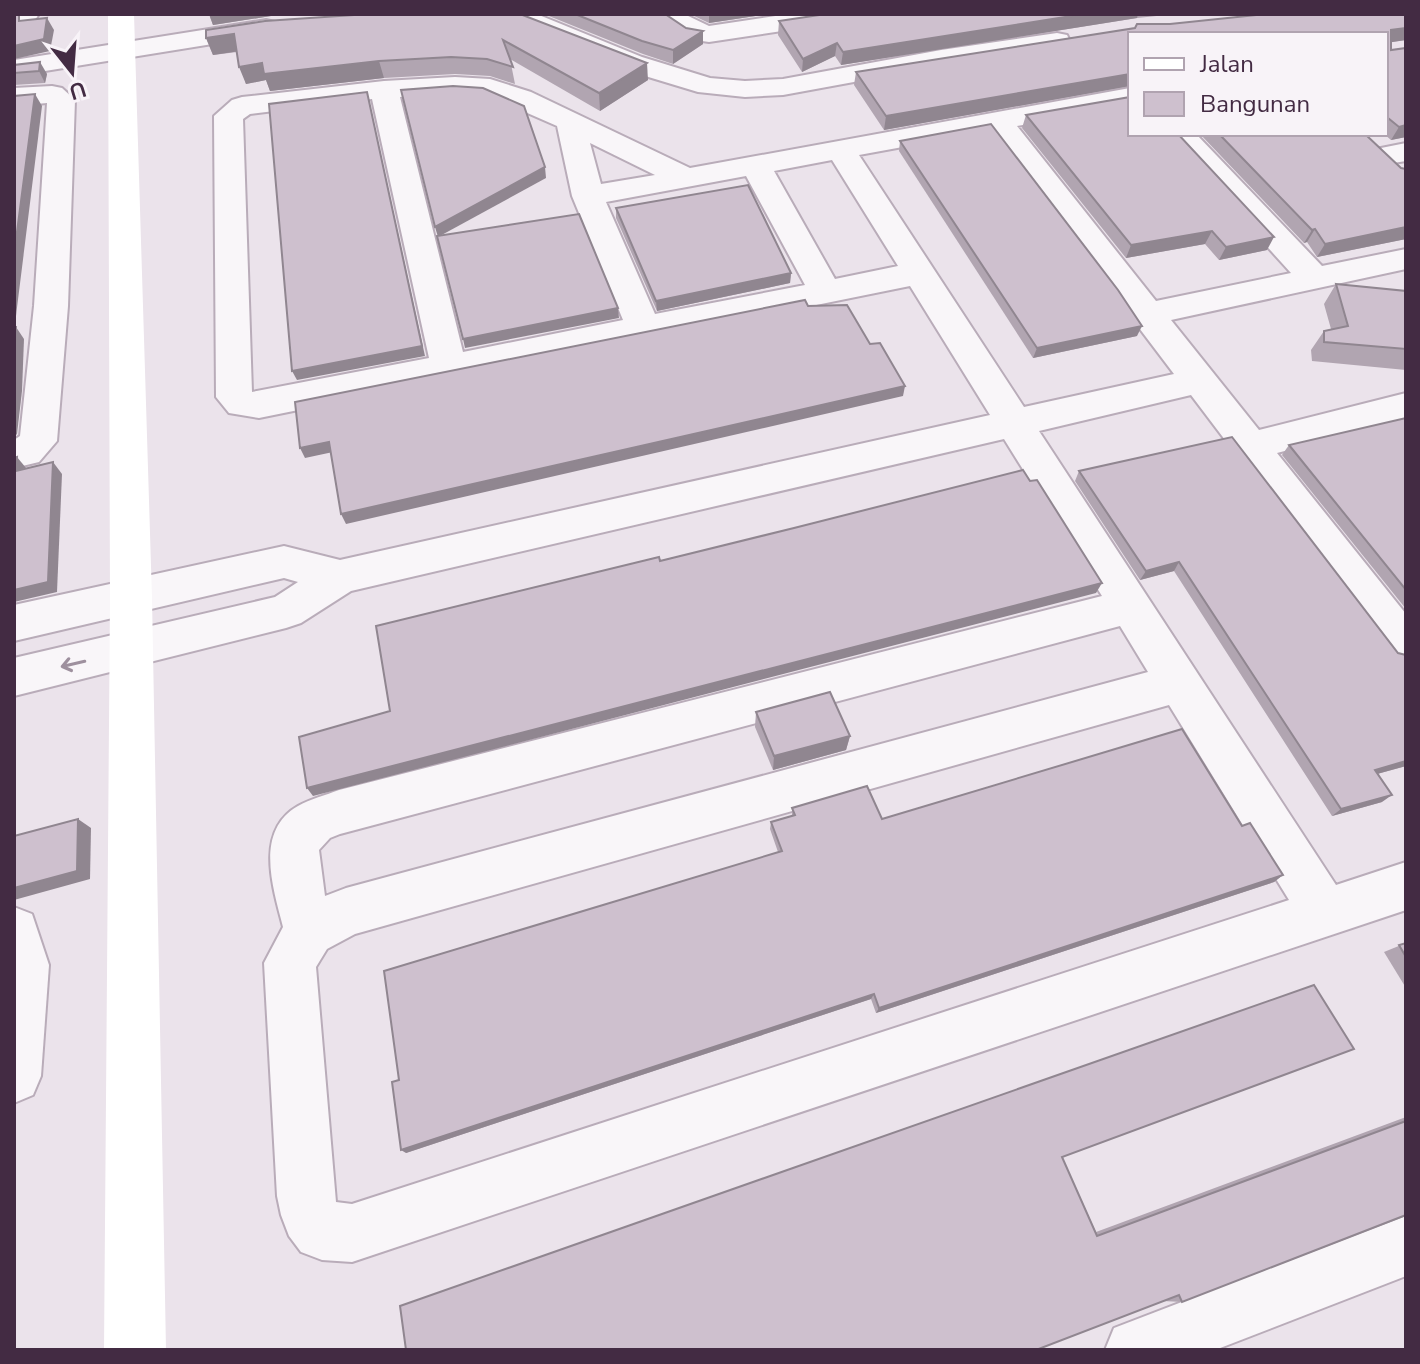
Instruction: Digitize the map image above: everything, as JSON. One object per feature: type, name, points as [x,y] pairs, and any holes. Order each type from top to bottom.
[{"type":"street","points":[[14,16],[26,14]]},
{"type":"street","points":[[492,14],[530,21],[663,73],[708,86],[745,89],[783,87],[941,58],[1077,38]]},
{"type":"street","points":[[665,14],[697,33],[709,34],[842,14]]},
{"type":"street","points":[[14,68],[121,32],[163,42],[297,25]]},
{"type":"street","points":[[121,32],[151,593],[131,651],[135,1350]]},
{"type":"street","points":[[686,178],[521,98],[490,87],[455,85],[384,89],[242,106],[228,116],[234,397],[242,404],[259,405],[919,273]]},
{"type":"street","points":[[384,89],[449,367]]},
{"type":"street","points":[[14,97],[52,94],[61,100],[51,306],[38,441],[26,452],[14,454]]},
{"type":"street","points":[[588,196],[1128,97]]},
{"type":"street","points":[[570,121],[588,196],[643,327]]},
{"type":"street","points":[[998,122],[1406,646]]},
{"type":"street","points":[[1182,136],[1315,279]]},
{"type":"street","points":[[1366,136],[1400,160]]},
{"type":"street","points":[[841,150],[1325,912]]},
{"type":"street","points":[[756,166],[825,291]]},
{"type":"street","points":[[1147,314],[1406,259]]},
{"type":"street","points":[[14,313],[51,306]]},
{"type":"street","points":[[14,677],[286,611],[340,577],[1198,381]]},
{"type":"street","points":[[1249,446],[1406,406]]},
{"type":"street","points":[[14,623],[284,562],[340,577]]},
{"type":"street","points":[[309,931],[296,880],[294,842],[313,822],[339,812],[1130,606]]},
{"type":"street","points":[[1178,683],[346,912],[309,931],[290,963],[306,1196],[310,1215],[322,1231],[352,1233],[1406,886]]},
{"type":"street","points":[[14,932],[23,965],[17,1006],[14,1076]]},
{"type":"street","points":[[1136,1350],[1406,1246]]},
{"type":"building","points":[[14,14],[19,14],[19,21],[47,18],[44,39],[14,46]]},
{"type":"building","points":[[369,14],[520,14],[647,63],[599,93],[503,40],[513,67],[487,59],[451,57],[379,61],[264,74],[262,63],[239,67],[234,34],[206,38],[206,30],[265,21]]},
{"type":"building","points":[[575,14],[665,14],[686,28],[703,31],[673,50]]},
{"type":"building","points":[[826,14],[1084,14],[843,52],[837,43],[803,59],[779,21]]},
{"type":"building","points":[[1266,14],[1406,14],[1406,28],[1391,30],[1391,50],[1406,48],[1406,125],[1399,127],[1388,118],[1388,32],[1128,32],[1128,74],[886,116],[856,72],[1135,28],[1137,24],[1170,24]]},
{"type":"building","points":[[40,62],[39,71],[14,73],[14,65]]},
{"type":"building","points":[[453,86],[483,88],[524,106],[545,167],[435,227],[401,90]]},
{"type":"building","points":[[367,92],[422,346],[292,371],[269,104]]},
{"type":"building","points":[[35,94],[14,255],[14,96]]},
{"type":"building","points":[[1128,97],[1128,136],[1180,136],[1274,237],[1226,247],[1212,231],[1131,245],[1026,115]]},
{"type":"building","points":[[991,124],[1142,326],[1037,348],[900,141]]},
{"type":"building","points":[[1221,136],[1367,136],[1401,168],[1406,169],[1406,227],[1325,244],[1315,229],[1312,230]]},
{"type":"building","points":[[748,185],[791,273],[656,301],[616,208]]},
{"type":"building","points":[[579,214],[618,308],[463,339],[437,236]]},
{"type":"building","points":[[1336,284],[1406,291],[1406,349],[1324,342],[1324,331],[1348,326]]},
{"type":"building","points":[[805,300],[808,306],[847,305],[870,344],[880,343],[905,386],[341,514],[329,442],[300,448],[295,402]]},
{"type":"building","points":[[1406,418],[1406,590],[1289,445]]},
{"type":"building","points":[[1232,437],[1398,653],[1406,655],[1406,761],[1375,770],[1392,795],[1341,809],[1179,562],[1146,571],[1079,471]]},
{"type":"building","points":[[17,457],[16,471],[53,462],[48,582],[14,590],[14,458]]},
{"type":"building","points":[[1023,470],[1030,481],[1037,480],[1102,583],[307,788],[299,737],[390,711],[376,626],[659,557],[660,561]]},
{"type":"building","points":[[830,692],[850,736],[774,756],[756,712]]},
{"type":"building","points":[[1182,729],[1242,826],[1250,823],[1283,875],[879,1008],[874,994],[401,1150],[392,1082],[399,1080],[384,971],[782,851],[771,822],[795,815],[792,808],[867,786],[882,819]]},
{"type":"building","points":[[78,819],[77,871],[14,888],[14,836]]},
{"type":"building","points":[[1406,943],[1406,957],[1399,945]]},
{"type":"building","points":[[1314,985],[1354,1049],[1062,1157],[1097,1236],[1406,1121],[1406,1215],[1182,1302],[1179,1295],[1036,1350],[406,1350],[400,1306]]}]
